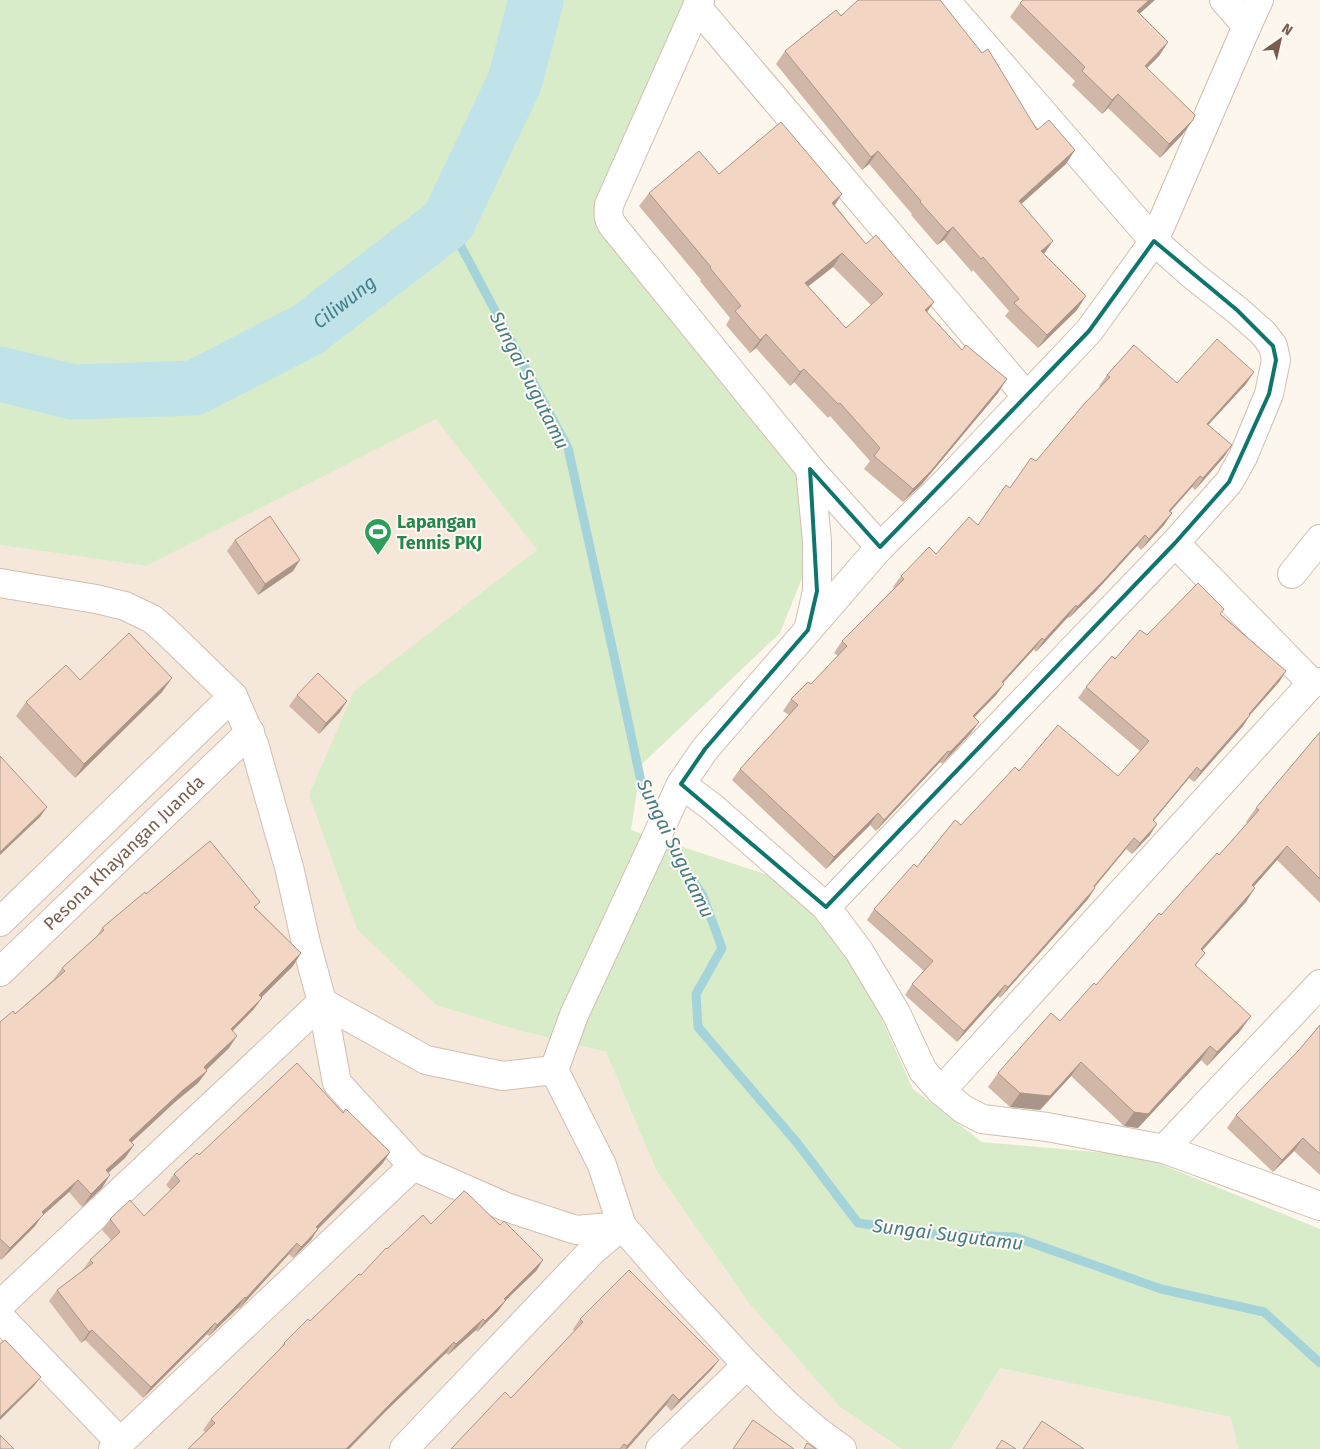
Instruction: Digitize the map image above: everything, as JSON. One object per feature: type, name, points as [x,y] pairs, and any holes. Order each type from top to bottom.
[{"type":"street","points":[[826,907],[1176,543],[1229,482],[1243,456],[1269,394],[1276,360],[1273,346],[1263,333],[1154,241],[945,0]]},
{"type":"street","points":[[1224,0],[1247,26]]},
{"type":"street","points":[[842,1449],[791,1409],[747,1365],[622,1226],[602,1165],[554,1070],[574,1015],[667,814],[682,784],[705,749],[880,547],[946,482],[1089,331],[1154,241],[1259,0]]},
{"type":"street","points":[[880,547],[810,469],[609,220],[609,205],[699,4],[1027,398]]},
{"type":"street","points":[[808,630],[817,590],[817,541],[810,469]]},
{"type":"street","points":[[1292,574],[1320,539]]},
{"type":"street","points":[[941,1091],[1316,683],[1176,543]]},
{"type":"street","points":[[0,583],[96,599],[125,606],[152,620],[165,630],[233,696],[250,732],[289,867],[306,943],[322,1002],[337,1083],[413,1166],[506,1207],[576,1230],[622,1226]]},
{"type":"street","name":"Pesona Khayangan Juanda","points":[[0,922],[233,696]]},
{"type":"street","name":"Pesona Khayangan Juanda","points":[[0,972],[250,732]]},
{"type":"street","points":[[682,784],[712,807],[826,907],[859,951],[896,1013],[923,1071],[941,1091],[963,1108],[982,1119],[1047,1127],[1164,1149],[1320,1206]]},
{"type":"street","points":[[1164,1149],[1320,984]]},
{"type":"street","points":[[322,1002],[426,1060],[503,1076],[554,1070]]},
{"type":"street","points":[[0,1305],[322,1002]]},
{"type":"street","points":[[0,1317],[116,1445],[413,1166]]},
{"type":"street","points":[[404,1449],[592,1251],[622,1226]]},
{"type":"street","points":[[660,1449],[747,1365]]},
{"type":"highlighted area","points":[[1154,241],[1237,310],[1273,346],[1276,360],[1269,394],[1229,482],[1175,543],[826,907],[681,784],[705,749],[808,630],[817,591],[810,469],[880,547],[1089,331]]},
{"type":"shaded area","points":[[436,418],[537,550],[354,692],[525,1032],[606,1052],[657,1172],[749,1303],[840,1407],[900,1449],[0,1449],[0,545],[146,566]]},
{"type":"shaded area","points":[[1000,1368],[1232,1417],[1238,1449],[951,1449]]},
{"type":"green space","points":[[0,0],[695,0],[596,223],[794,436],[815,546],[780,633],[641,765],[631,830],[783,880],[861,972],[913,1089],[982,1142],[1141,1156],[1320,1229],[1320,1449],[1238,1449],[1231,1417],[1000,1368],[951,1449],[901,1449],[840,1407],[749,1303],[657,1172],[606,1052],[525,1032],[436,1005],[357,929],[309,795],[354,691],[537,550],[436,419],[146,566],[0,545]]},
{"type":"building","points":[[858,0],[940,0],[982,53],[988,49],[1037,130],[1049,120],[1075,150],[1019,201],[1053,241],[1041,251],[1086,296],[1047,335],[1014,303],[1019,299],[983,257],[981,259],[953,227],[947,232],[878,151],[871,157],[785,51],[836,10],[841,16]]},
{"type":"building","points":[[1023,0],[1149,0],[1137,11],[1168,42],[1145,66],[1195,115],[1193,120],[1169,144],[1118,94],[1112,100],[1082,71],[1085,67],[1020,3]]},
{"type":"building","points":[[781,122],[842,194],[832,203],[866,244],[876,235],[934,302],[925,310],[962,350],[966,345],[1007,379],[931,471],[913,489],[874,456],[880,448],[840,403],[838,404],[804,369],[800,372],[766,334],[760,340],[735,311],[741,306],[649,193],[699,151],[719,174]],"holes":[[[842,253],[883,294],[846,328],[805,283]]]},
{"type":"building","points":[[1217,339],[1254,372],[1207,424],[1232,445],[1203,478],[1200,476],[1169,511],[1172,513],[1149,539],[1145,535],[1104,580],[1077,607],[1076,605],[1044,640],[1042,638],[1002,682],[1004,684],[973,716],[979,722],[950,752],[948,751],[884,820],[878,813],[834,857],[740,769],[798,705],[791,699],[808,682],[811,684],[847,646],[842,641],[904,579],[901,576],[929,547],[936,554],[969,517],[978,525],[1006,485],[1010,488],[1031,458],[1036,461],[1085,403],[1110,377],[1107,375],[1134,345],[1177,383]]},
{"type":"building","points":[[270,516],[300,560],[265,584],[235,540]]},
{"type":"building","points":[[1198,583],[1224,609],[1220,614],[1286,671],[1201,771],[1197,767],[1153,820],[1157,824],[1140,843],[1134,838],[1094,886],[1095,888],[1008,987],[1005,985],[964,1031],[912,984],[933,961],[874,909],[914,864],[917,867],[955,820],[961,825],[1015,767],[1019,771],[1058,725],[1118,776],[1149,741],[1086,687],[1112,656],[1115,659],[1140,630],[1147,635]]},
{"type":"building","points":[[129,633],[172,678],[84,764],[26,702],[66,665],[80,680]]},
{"type":"building","points":[[318,673],[347,701],[326,723],[297,695]]},
{"type":"building","points":[[1320,732],[1320,879],[1287,846],[1252,885],[1255,888],[1201,949],[1205,953],[1195,965],[1251,1016],[1217,1052],[1210,1046],[1148,1114],[1134,1112],[1081,1062],[1050,1096],[1020,1093],[998,1073],[1051,1013],[1060,1021],[1094,983],[1096,985],[1159,913],[1161,915],[1217,853],[1219,855],[1259,810],[1256,808]]},
{"type":"building","points":[[0,756],[47,807],[0,852]]},
{"type":"building","points":[[210,841],[260,902],[254,907],[301,953],[259,995],[262,998],[231,1029],[237,1036],[204,1067],[207,1071],[183,1090],[129,1140],[134,1145],[106,1170],[110,1175],[91,1194],[78,1180],[42,1212],[44,1214],[10,1248],[0,1239],[0,1022],[13,1011],[15,1014],[65,971],[62,968],[104,930],[102,928]]},
{"type":"building","points":[[1320,1025],[1320,1154],[1303,1138],[1282,1160],[1236,1115],[1299,1050]]},
{"type":"building","points":[[297,1063],[343,1113],[346,1109],[390,1152],[316,1227],[318,1229],[301,1247],[297,1243],[246,1298],[217,1325],[215,1323],[151,1387],[92,1330],[89,1332],[57,1290],[93,1263],[90,1260],[120,1232],[110,1219],[130,1200],[144,1216],[180,1181],[174,1174],[197,1153],[199,1155]]},
{"type":"building","points":[[464,1191],[500,1225],[504,1221],[543,1260],[485,1321],[483,1319],[456,1344],[454,1342],[346,1449],[188,1449],[215,1423],[211,1419],[308,1319],[310,1321],[359,1274],[361,1275],[386,1248],[423,1215],[431,1224]]},
{"type":"building","points":[[629,1270],[719,1360],[679,1400],[673,1394],[627,1446],[624,1444],[620,1449],[451,1449],[505,1392],[511,1398],[583,1322],[580,1319]]},
{"type":"building","points":[[5,1340],[41,1377],[0,1417],[0,1344]]},
{"type":"building","points":[[753,1420],[794,1449],[733,1449]]},
{"type":"building","points":[[1042,1421],[1084,1449],[1023,1449]]},
{"type":"building","points":[[0,1435],[14,1449],[0,1449]]},
{"type":"building","points":[[1002,1440],[1016,1449],[996,1449]]},
{"type":"building","points":[[807,1443],[816,1449],[804,1449]]},
{"type":"waterway","name":"Ciliwung","points":[[0,374],[73,392],[194,388],[307,330],[448,222],[515,81],[536,0]]},
{"type":"waterway","name":"Sungai Sugutamu","points":[[448,222],[568,448],[642,786],[658,819]]},
{"type":"waterway","name":"Sungai Sugutamu","points":[[665,833],[703,896],[722,948],[696,994],[698,1027],[798,1144],[858,1223],[935,1234],[1015,1237],[1161,1289],[1264,1312],[1320,1363]]},
{"type":"place","name":"Lapangan Tennis PKJ","points":[[378,556]]}]
